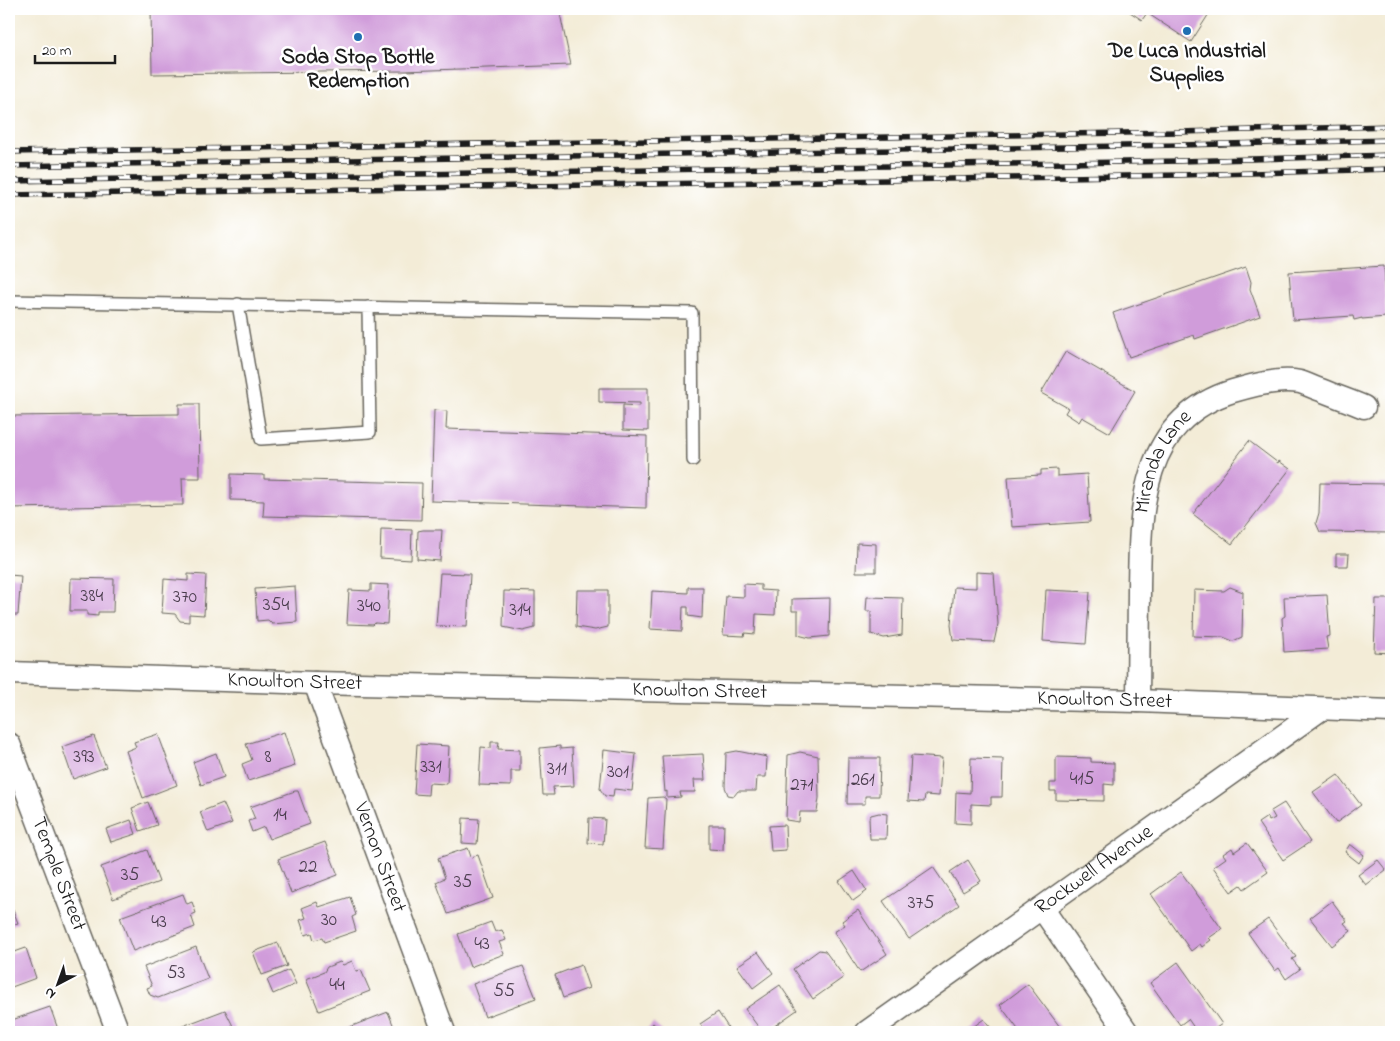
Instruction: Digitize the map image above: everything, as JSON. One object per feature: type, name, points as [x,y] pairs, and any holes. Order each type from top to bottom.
[{"type":"street","name":"Miranda Lane","points":[[1138,701],[1140,526],[1148,483],[1159,451],[1168,438],[1191,412],[1210,400],[1229,392],[1258,385],[1286,381],[1300,382],[1364,407]]},
{"type":"street","name":"Knowlton Street","points":[[9,673],[315,683],[1138,701],[1391,711]]},
{"type":"street","name":"Vernon Street","points":[[315,683],[444,1032]]},
{"type":"street","name":"Rockwell Avenue","points":[[867,1032],[1322,709]]},
{"type":"street","name":"Temple Street","points":[[9,744],[118,1032]]},
{"type":"street","points":[[1042,908],[1127,1032]]},
{"type":"lane","points":[[9,301],[692,314],[693,460]]},
{"type":"lane","points":[[238,304],[261,439],[370,432],[368,307]]},
{"type":"building","name":"Soda Stop Bottle Redemption","points":[[151,9],[559,9],[571,65],[404,71],[152,74]]},
{"type":"building","name":"De Luca Industrial Supplies","points":[[1128,9],[1212,9],[1191,42],[1147,13],[1142,20]]},
{"type":"building","points":[[1384,266],[1386,317],[1354,320],[1353,316],[1293,320],[1289,272]]},
{"type":"building","points":[[1246,267],[1251,282],[1250,289],[1260,316],[1195,339],[1194,335],[1129,357],[1113,313]]},
{"type":"building","points":[[1066,351],[1135,391],[1110,433],[1082,417],[1079,422],[1065,413],[1068,408],[1041,393]]},
{"type":"building","points":[[599,388],[648,388],[648,431],[623,430],[623,405],[640,406],[640,403],[599,402]]},
{"type":"building","points":[[179,404],[199,404],[200,478],[182,478],[183,505],[9,508],[9,416],[179,414]]},
{"type":"building","points":[[434,410],[447,411],[446,429],[647,436],[646,508],[431,501]]},
{"type":"building","points":[[1249,441],[1278,463],[1279,461],[1290,469],[1232,544],[1193,514]]},
{"type":"building","points":[[1057,469],[1057,476],[1087,474],[1090,522],[1012,527],[1008,477],[1041,475],[1041,470]]},
{"type":"building","points":[[231,474],[264,475],[264,479],[422,483],[421,520],[263,516],[264,501],[231,500]]},
{"type":"building","points":[[1320,483],[1391,484],[1391,533],[1320,532],[1316,523],[1319,513]]},
{"type":"building","points":[[381,529],[412,530],[411,560],[380,558]]},
{"type":"building","points":[[442,530],[440,561],[417,559],[418,531]]},
{"type":"building","points":[[857,543],[876,544],[876,572],[856,572]]},
{"type":"building","points":[[1336,554],[1349,554],[1348,566],[1336,566]]},
{"type":"building","points":[[976,572],[994,573],[998,624],[994,642],[953,640],[951,625],[954,587],[976,588]]},
{"type":"building","points":[[440,573],[470,574],[467,627],[436,626]]},
{"type":"building","points":[[188,574],[206,575],[204,615],[189,614],[189,622],[180,621],[175,614],[162,613],[164,579],[188,581]]},
{"type":"building","points":[[9,575],[21,576],[18,615],[9,615]]},
{"type":"building","points":[[71,578],[114,579],[113,612],[98,612],[98,616],[87,615],[87,611],[70,611]]},
{"type":"building","points":[[371,584],[389,585],[387,624],[347,624],[349,590],[371,591]]},
{"type":"building","points":[[744,584],[761,585],[761,590],[776,591],[775,615],[756,614],[755,634],[745,633],[744,636],[723,635],[726,596],[744,597]]},
{"type":"building","points":[[295,586],[297,622],[272,624],[268,620],[257,621],[255,589]]},
{"type":"building","points":[[688,587],[703,587],[702,618],[688,616],[688,607],[683,607],[682,631],[650,629],[652,591],[688,593]]},
{"type":"building","points":[[1230,587],[1243,592],[1242,637],[1233,641],[1223,637],[1193,636],[1194,590],[1224,591]]},
{"type":"building","points":[[577,590],[608,590],[608,627],[595,630],[576,627]]},
{"type":"building","points":[[1046,590],[1090,592],[1086,644],[1043,641]]},
{"type":"building","points":[[504,591],[535,592],[535,628],[523,631],[503,627]]},
{"type":"building","points":[[1327,595],[1330,636],[1326,637],[1328,649],[1284,652],[1282,618],[1285,616],[1284,597]]},
{"type":"building","points":[[867,597],[903,598],[902,635],[884,638],[871,634],[871,611],[866,611]]},
{"type":"building","points":[[830,598],[829,636],[810,638],[798,635],[798,611],[792,611],[792,599]]},
{"type":"building","points":[[1376,599],[1391,599],[1391,653],[1374,652]]},
{"type":"building","points":[[284,732],[295,766],[248,781],[242,764],[252,760],[246,744]]},
{"type":"building","points":[[158,734],[177,785],[143,798],[126,751],[136,747],[134,742]]},
{"type":"building","points":[[94,736],[106,767],[73,779],[62,747]]},
{"type":"building","points":[[491,742],[499,742],[498,749],[520,750],[520,771],[511,771],[511,786],[479,785],[481,747],[491,748]]},
{"type":"building","points":[[417,744],[449,746],[447,784],[429,783],[428,795],[414,794]]},
{"type":"building","points":[[560,746],[560,749],[572,748],[574,786],[553,787],[554,795],[543,795],[540,748]]},
{"type":"building","points":[[604,750],[636,754],[632,791],[614,789],[613,797],[605,796],[600,789]]},
{"type":"building","points":[[737,751],[767,757],[766,777],[757,777],[756,791],[738,791],[734,796],[728,795],[725,787],[726,753]]},
{"type":"building","points":[[800,752],[818,756],[819,798],[817,812],[800,812],[799,822],[786,820],[788,755]]},
{"type":"building","points":[[216,753],[224,777],[201,785],[193,762]]},
{"type":"building","points":[[703,754],[705,780],[694,780],[695,792],[680,792],[681,797],[667,798],[662,756]]},
{"type":"building","points":[[911,756],[942,758],[939,796],[925,795],[924,802],[908,801]]},
{"type":"building","points":[[1056,757],[1091,758],[1091,762],[1114,763],[1114,785],[1104,784],[1104,801],[1056,800],[1056,791],[1050,791],[1050,783],[1056,783]]},
{"type":"building","points":[[848,758],[880,758],[879,796],[865,796],[865,804],[847,804]]},
{"type":"building","points":[[971,758],[1003,759],[1002,797],[991,797],[991,805],[971,804],[971,824],[955,823],[956,792],[970,793]]},
{"type":"building","points":[[1338,775],[1361,805],[1336,823],[1313,792]]},
{"type":"building","points":[[298,791],[310,824],[269,839],[264,827],[252,832],[248,821],[255,819],[250,807]]},
{"type":"building","points":[[663,797],[666,799],[663,849],[645,848],[648,798]]},
{"type":"building","points":[[148,802],[157,825],[140,831],[132,808]]},
{"type":"building","points":[[223,803],[232,823],[208,832],[200,812]]},
{"type":"building","points":[[1284,803],[1310,842],[1283,860],[1258,823],[1267,817],[1269,821],[1275,818],[1271,811]]},
{"type":"building","points":[[887,814],[886,839],[870,839],[869,818],[871,815]]},
{"type":"building","points":[[463,818],[479,819],[477,844],[462,843]]},
{"type":"building","points":[[589,818],[605,819],[603,844],[588,843]]},
{"type":"building","points":[[131,820],[136,834],[111,842],[106,829]]},
{"type":"building","points":[[709,825],[724,825],[723,850],[709,849]]},
{"type":"building","points":[[785,825],[786,850],[771,851],[769,826]]},
{"type":"building","points":[[325,842],[338,875],[291,893],[278,859]]},
{"type":"building","points":[[1247,843],[1268,872],[1244,889],[1241,885],[1231,892],[1213,867],[1226,858],[1223,854],[1232,848],[1234,852]]},
{"type":"building","points":[[1350,844],[1364,855],[1359,863],[1345,852]]},
{"type":"building","points":[[468,848],[471,857],[478,855],[493,898],[448,914],[436,882],[445,878],[438,858]]},
{"type":"building","points":[[147,850],[159,882],[113,899],[101,867]]},
{"type":"building","points":[[968,860],[981,881],[963,892],[950,872]]},
{"type":"building","points":[[1378,860],[1386,870],[1366,885],[1358,875]]},
{"type":"building","points":[[933,867],[959,905],[909,939],[883,901]]},
{"type":"building","points":[[854,871],[867,891],[853,901],[839,881]]},
{"type":"building","points":[[1181,872],[1222,929],[1209,938],[1211,940],[1202,947],[1200,944],[1191,951],[1151,894]]},
{"type":"building","points":[[183,894],[187,904],[192,902],[196,913],[191,915],[195,927],[133,951],[120,917]]},
{"type":"building","points":[[350,897],[356,915],[352,917],[356,931],[324,942],[322,938],[314,940],[312,933],[305,935],[300,920],[306,918],[302,908],[317,902],[319,907]]},
{"type":"building","points":[[1332,901],[1347,921],[1344,923],[1351,931],[1332,946],[1310,918]]},
{"type":"building","points":[[13,910],[18,923],[9,926],[9,911]]},
{"type":"building","points":[[858,910],[887,954],[860,972],[834,932],[845,925],[842,921]]},
{"type":"building","points":[[1268,919],[1296,957],[1292,959],[1300,969],[1286,979],[1279,968],[1275,971],[1248,933]]},
{"type":"building","points":[[491,922],[495,932],[502,930],[506,940],[499,942],[504,954],[470,967],[458,934]]},
{"type":"building","points":[[278,943],[287,966],[262,975],[253,952]]},
{"type":"building","points":[[196,947],[208,979],[158,998],[150,995],[147,988],[152,986],[144,967]]},
{"type":"building","points":[[26,948],[36,978],[9,988],[9,954]]},
{"type":"building","points":[[819,950],[825,951],[844,977],[813,999],[793,969]]},
{"type":"building","points":[[758,952],[773,973],[753,988],[737,966]]},
{"type":"building","points":[[352,961],[356,971],[361,970],[370,991],[319,1011],[306,979],[324,972],[327,967],[340,962],[343,965]]},
{"type":"building","points":[[1178,962],[1222,1024],[1210,1032],[1197,1032],[1188,1019],[1180,1025],[1150,983]]},
{"type":"building","points":[[581,965],[589,988],[563,998],[555,975]]},
{"type":"building","points":[[523,966],[536,998],[485,1017],[473,984]]},
{"type":"building","points":[[289,970],[296,984],[273,994],[267,980]]},
{"type":"building","points":[[1028,984],[1060,1027],[1053,1032],[1020,1032],[1000,1005]]},
{"type":"building","points":[[780,985],[797,1010],[766,1032],[762,1032],[745,1009]]},
{"type":"building","points":[[50,1007],[59,1032],[9,1032],[9,1021]]},
{"type":"building","points":[[225,1010],[236,1032],[167,1032]]},
{"type":"building","points":[[388,1012],[396,1032],[342,1032],[342,1030]]},
{"type":"building","points":[[718,1012],[731,1032],[706,1032],[700,1024]]},
{"type":"building","points":[[984,1019],[994,1032],[966,1032]]},
{"type":"building","points":[[653,1023],[663,1032],[645,1032]]},
{"type":"railway","points":[[9,152],[1180,132],[1391,126]]},
{"type":"railway","points":[[9,166],[1391,140]]},
{"type":"railway","points":[[9,181],[1181,161],[1391,155]]},
{"type":"railway","points":[[9,195],[1181,175],[1391,169]]},
{"type":"place","name":"De Luca Industrial Supplies","points":[[1187,31]]},
{"type":"place","name":"Soda Stop Bottle Redemption","points":[[358,37]]}]
